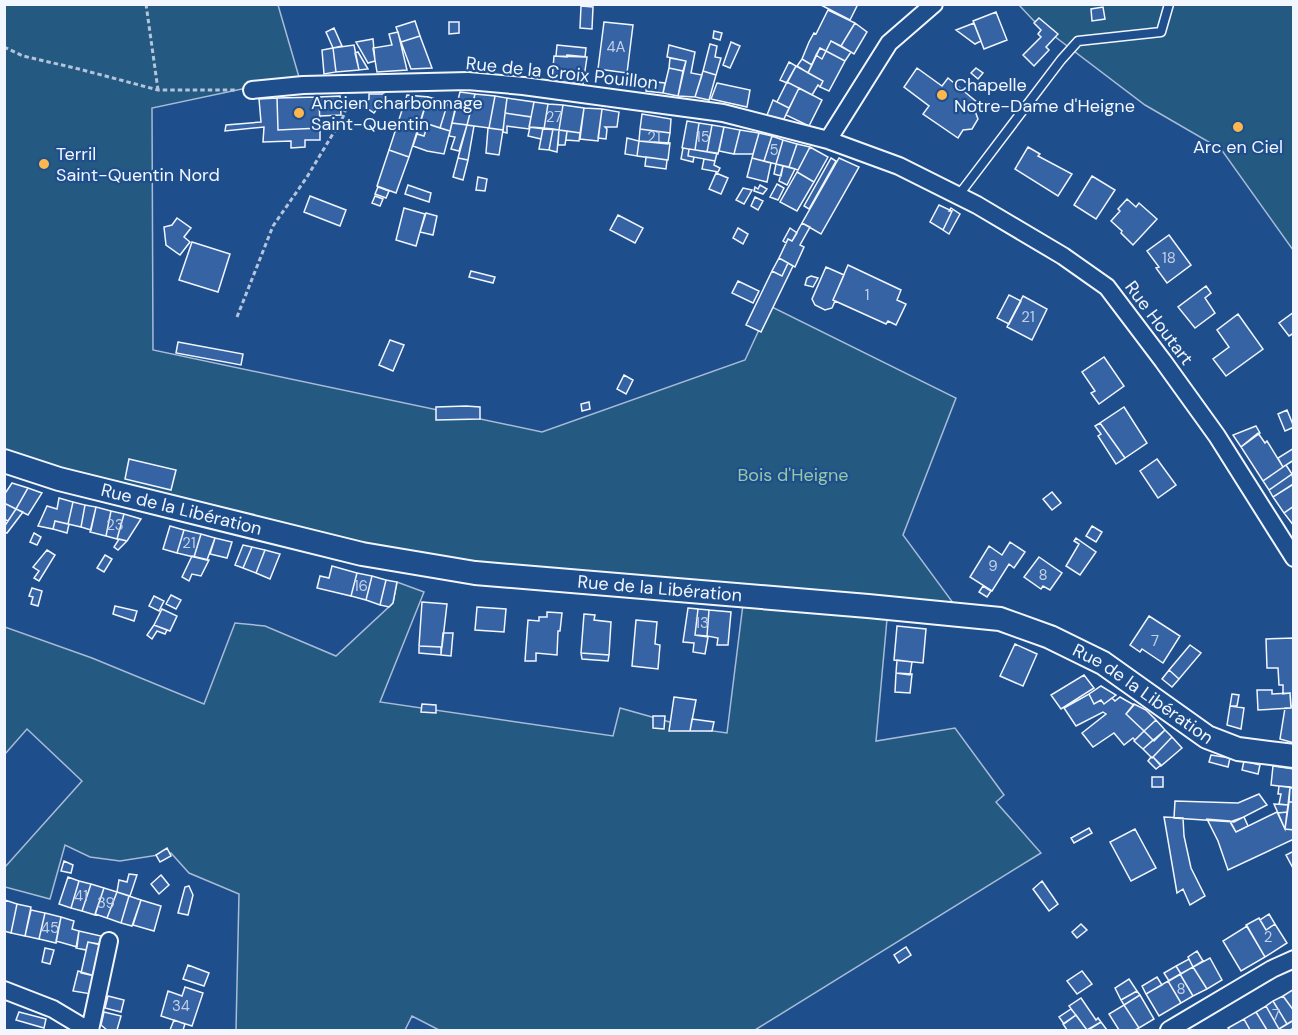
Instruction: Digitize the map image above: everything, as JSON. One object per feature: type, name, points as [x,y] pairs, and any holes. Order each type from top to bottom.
[{"type":"street","points":[[828,140],[889,43],[934,4]]},
{"type":"street","name":"Rue de la Croix Pouillon","points":[[252,90],[468,81],[523,86],[723,113],[828,140]]},
{"type":"street","name":"Rue Houtart","points":[[828,140],[899,166],[958,196],[1063,256],[1107,287],[1217,436],[1293,558]]},
{"type":"street","name":"Rue de la Libération","points":[[4,461],[59,479],[342,549],[475,573],[1000,619],[1050,637],[1103,663],[1208,737],[1238,749],[1293,756]]},
{"type":"street","points":[[4,990],[53,1009],[89,1030],[109,941]]},
{"type":"street","points":[[1170,1030],[1272,969],[1293,959]]},
{"type":"lane","points":[[958,196],[1060,60],[1078,41],[1161,32],[1169,4]]},
{"type":"path","points":[[146,4],[158,90]]},
{"type":"path","points":[[4,47],[23,56],[158,90],[252,90]]},
{"type":"path","points":[[237,317],[273,226],[307,177],[343,117],[354,84]]},
{"type":"green space","name":"Bois d'Heigne","points":[[5,5],[278,5],[299,77],[152,108],[153,350],[542,432],[745,360],[770,306],[956,398],[903,535],[962,615],[888,608],[876,741],[955,728],[1004,795],[996,802],[1041,853],[755,1030],[439,1030],[412,1016],[405,1030],[236,1030],[239,894],[189,873],[171,853],[120,861],[90,857],[65,845],[50,899],[5,887],[5,867],[82,781],[27,729],[5,754],[5,627],[92,658],[204,704],[235,623],[265,626],[336,656],[393,603],[397,582],[424,592],[380,702],[613,736],[620,708],[691,728],[727,733],[744,596],[475,573],[5,461]]},
{"type":"green space","name":"Arc en Ciel","points":[[1019,5],[1293,5],[1293,250],[1221,149],[1145,105],[1033,20]]},
{"type":"building","points":[[819,4],[858,4],[850,20]]},
{"type":"building","points":[[581,6],[593,7],[592,29],[580,28]]},
{"type":"building","points":[[1103,7],[1105,19],[1092,21],[1091,9]]},
{"type":"building","points":[[828,10],[855,23],[841,46],[831,41],[826,51],[820,48],[812,65],[802,59]]},
{"type":"building","points":[[996,12],[1007,40],[984,49],[973,21]]},
{"type":"building","points":[[1039,18],[1058,34],[1046,47],[1049,50],[1034,66],[1023,55],[1041,37],[1038,34],[1041,30],[1034,23]]},
{"type":"building","points":[[415,21],[420,36],[401,42],[396,27]]},
{"type":"building","points":[[449,22],[459,22],[459,33],[449,34]]},
{"type":"building","points":[[604,22],[633,25],[627,73],[598,69]]},
{"type":"building","points":[[855,23],[867,32],[854,54],[841,46]]},
{"type":"building","points":[[974,23],[981,41],[975,44],[956,30]]},
{"type":"building","points":[[334,28],[342,46],[333,48],[326,32]]},
{"type":"building","points":[[714,31],[722,33],[720,40],[713,38]]},
{"type":"building","points":[[398,32],[407,70],[377,72],[373,48],[392,45],[389,34]]},
{"type":"building","points":[[420,36],[432,68],[411,69],[401,42]]},
{"type":"building","points":[[373,39],[375,61],[368,63],[356,42]]},
{"type":"building","points":[[831,41],[851,52],[845,61],[826,51]]},
{"type":"building","points":[[731,42],[740,46],[730,68],[723,65]]},
{"type":"building","points":[[710,44],[717,46],[715,57],[721,58],[716,75],[703,71]]},
{"type":"building","points":[[354,45],[359,70],[336,72],[333,48]]},
{"type":"building","points":[[557,45],[586,48],[585,57],[556,56]]},
{"type":"building","points":[[669,45],[695,52],[691,73],[702,75],[695,97],[678,96],[686,61],[667,57]]},
{"type":"building","points":[[333,48],[336,72],[324,74],[322,50]]},
{"type":"building","points":[[820,48],[826,51],[822,59],[816,55]]},
{"type":"building","points":[[826,51],[845,61],[829,91],[820,87],[823,81],[808,73],[816,55],[822,59]]},
{"type":"building","points":[[358,52],[368,69],[359,70],[355,53]]},
{"type":"building","points":[[567,55],[587,57],[583,84],[552,81],[554,56],[567,57]]},
{"type":"building","points":[[670,58],[686,61],[683,71],[669,68]]},
{"type":"building","points":[[802,59],[812,65],[808,73],[797,66]]},
{"type":"building","points":[[789,62],[796,66],[787,83],[780,80]]},
{"type":"building","points":[[796,66],[823,81],[812,95],[787,82]]},
{"type":"building","points":[[669,68],[683,71],[678,96],[663,93]]},
{"type":"building","name":"Chapelle Notre-Dame d'Heigne","points":[[917,68],[942,86],[948,78],[978,103],[975,111],[978,119],[972,129],[963,130],[958,138],[923,114],[929,106],[904,87]]},
{"type":"building","points":[[976,68],[983,73],[978,79],[971,73]]},
{"type":"building","points":[[703,71],[716,75],[709,100],[695,97]]},
{"type":"building","points":[[647,81],[665,83],[663,93],[646,91]]},
{"type":"building","points":[[787,82],[799,88],[789,108],[777,102]]},
{"type":"building","points":[[717,83],[750,90],[747,107],[711,99]]},
{"type":"building","points":[[799,88],[822,100],[809,126],[786,115]]},
{"type":"building","points":[[460,92],[475,94],[467,125],[452,123]]},
{"type":"building","points":[[369,94],[384,94],[386,97],[374,113],[364,106],[369,99]]},
{"type":"building","points":[[475,94],[495,96],[489,128],[467,125]]},
{"type":"building","points":[[407,95],[428,97],[409,157],[389,150]]},
{"type":"building","points":[[340,96],[341,115],[320,116],[320,128],[319,97]]},
{"type":"building","points":[[495,96],[507,98],[503,130],[489,128]]},
{"type":"building","name":"Ancien charbonnage Saint-Quentin","points":[[319,97],[320,128],[278,130],[277,98]]},
{"type":"building","points":[[428,97],[448,102],[440,128],[428,124],[424,136],[417,134]]},
{"type":"building","points":[[277,98],[278,130],[320,128],[320,140],[305,140],[305,147],[291,148],[291,141],[263,142],[264,127],[225,131],[226,125],[261,122],[259,99]]},
{"type":"building","points":[[507,98],[534,102],[531,117],[505,113]]},
{"type":"building","points":[[773,100],[789,108],[783,121],[767,115]]},
{"type":"building","points":[[448,102],[456,105],[450,131],[440,128]]},
{"type":"building","points":[[534,102],[548,104],[544,129],[529,127]]},
{"type":"building","points":[[548,104],[563,105],[559,130],[544,129]]},
{"type":"building","points":[[563,105],[584,108],[580,133],[559,130]]},
{"type":"building","points":[[584,108],[602,109],[598,141],[580,139]]},
{"type":"building","points":[[602,109],[619,112],[617,127],[605,127],[607,129],[606,139],[598,138]]},
{"type":"building","points":[[505,113],[531,117],[529,129],[507,126],[507,133],[503,132]]},
{"type":"building","points":[[642,114],[671,119],[670,133],[640,129]]},
{"type":"building","points":[[687,121],[699,123],[695,150],[682,148]]},
{"type":"building","points":[[452,123],[467,125],[459,151],[451,149],[455,137],[449,136]]},
{"type":"building","points":[[699,123],[712,125],[707,152],[695,150]]},
{"type":"building","points":[[428,124],[450,131],[444,154],[413,146],[417,134],[424,136]]},
{"type":"building","points":[[467,125],[474,126],[468,160],[458,158]]},
{"type":"building","points":[[712,125],[724,127],[718,154],[707,152]]},
{"type":"building","points":[[530,127],[543,128],[541,139],[528,136]]},
{"type":"building","points":[[724,127],[740,130],[734,154],[719,151]]},
{"type":"building","points":[[488,128],[503,130],[499,155],[486,153]]},
{"type":"building","points":[[543,128],[553,129],[549,150],[539,149]]},
{"type":"building","points":[[553,129],[559,130],[557,152],[549,150]]},
{"type":"building","points":[[640,129],[670,133],[668,144],[639,141]]},
{"type":"building","points":[[559,130],[567,131],[565,145],[558,145]]},
{"type":"building","points":[[740,130],[759,133],[753,154],[734,154]]},
{"type":"building","points":[[567,131],[580,133],[579,141],[566,140]]},
{"type":"building","points":[[759,133],[772,136],[764,161],[752,158]]},
{"type":"building","points":[[772,136],[783,140],[776,164],[764,161]]},
{"type":"building","points":[[627,138],[639,141],[637,156],[625,154]]},
{"type":"building","points":[[783,140],[797,144],[789,167],[776,164]]},
{"type":"building","points":[[639,141],[670,143],[668,160],[637,156]]},
{"type":"building","points":[[797,144],[810,147],[798,170],[789,167]]},
{"type":"building","points":[[810,147],[828,157],[814,182],[797,172]]},
{"type":"building","points":[[1028,147],[1040,154],[1038,156],[1072,174],[1058,196],[1015,169]]},
{"type":"building","points":[[683,148],[689,149],[688,156],[694,157],[693,162],[681,159]]},
{"type":"building","points":[[689,149],[717,153],[715,161],[688,156]]},
{"type":"building","points":[[389,150],[409,157],[396,193],[377,186]]},
{"type":"building","points":[[646,157],[667,160],[666,169],[645,166]]},
{"type":"building","points":[[458,158],[468,160],[463,180],[453,177]]},
{"type":"building","points":[[752,158],[771,163],[767,182],[747,177]]},
{"type":"building","points":[[831,158],[836,161],[809,209],[804,206]]},
{"type":"building","points":[[839,158],[859,167],[821,234],[802,223]]},
{"type":"building","points":[[704,159],[715,161],[714,165],[720,168],[718,172],[702,169]]},
{"type":"building","points":[[776,164],[783,166],[781,176],[774,174]]},
{"type":"building","points":[[783,166],[795,169],[787,185],[779,181]]},
{"type":"building","points":[[797,172],[814,182],[797,211],[780,202]]},
{"type":"building","points":[[716,173],[728,178],[721,194],[709,189]]},
{"type":"building","points":[[1092,176],[1115,190],[1096,219],[1074,205]]},
{"type":"building","points":[[478,177],[487,179],[485,191],[476,190]]},
{"type":"building","points":[[777,184],[784,188],[778,200],[770,197]]},
{"type":"building","points":[[408,185],[431,193],[429,202],[405,194]]},
{"type":"building","points":[[760,185],[767,189],[763,194],[754,191],[755,187],[758,189]]},
{"type":"building","points":[[378,187],[389,191],[386,198],[375,194]]},
{"type":"building","points":[[743,188],[752,190],[744,204],[736,200]]},
{"type":"building","points":[[310,196],[346,210],[340,226],[304,212]]},
{"type":"building","points":[[375,196],[383,199],[380,206],[372,203]]},
{"type":"building","points":[[755,197],[763,201],[758,210],[751,206]]},
{"type":"building","points":[[1127,199],[1136,207],[1139,203],[1157,219],[1133,245],[1111,221]]},
{"type":"building","points":[[939,205],[952,211],[943,230],[930,222]]},
{"type":"building","points":[[404,208],[425,214],[416,246],[396,240]]},
{"type":"building","points":[[951,208],[960,214],[949,234],[943,230],[952,211],[949,211]]},
{"type":"building","points":[[426,213],[437,216],[433,235],[420,232]]},
{"type":"building","points":[[618,215],[643,228],[635,243],[610,230]]},
{"type":"building","points":[[177,218],[191,228],[184,237],[190,242],[180,255],[166,245],[164,227],[172,225]]},
{"type":"building","points":[[802,223],[810,227],[800,245],[804,247],[795,267],[779,258],[788,239],[792,241]]},
{"type":"building","points":[[738,228],[748,234],[743,244],[733,238]]},
{"type":"building","points":[[790,228],[797,233],[792,241],[788,239],[786,243],[783,241]]},
{"type":"building","points":[[1169,235],[1191,265],[1167,283],[1147,251]]},
{"type":"building","points":[[192,242],[230,254],[218,292],[179,280]]},
{"type":"building","points":[[779,258],[788,263],[782,276],[772,271]]},
{"type":"building","points":[[788,263],[793,266],[761,332],[746,325],[772,271],[782,276]]},
{"type":"building","points":[[848,265],[901,290],[897,300],[906,304],[896,325],[888,321],[886,324],[833,300]]},
{"type":"building","points":[[826,267],[844,275],[832,308],[825,310],[815,305],[812,299]]},
{"type":"building","points":[[471,271],[495,277],[493,283],[469,277]]},
{"type":"building","points":[[811,276],[818,278],[813,287],[805,285],[807,278]]},
{"type":"building","points":[[738,281],[759,291],[753,303],[732,293]]},
{"type":"building","points":[[1206,286],[1211,293],[1205,298],[1215,313],[1195,328],[1178,307]]},
{"type":"building","points":[[1009,295],[1021,301],[1009,324],[997,318]]},
{"type":"building","points":[[1023,296],[1047,309],[1032,340],[1007,327]]},
{"type":"building","points":[[1294,312],[1294,333],[1289,336],[1279,323]]},
{"type":"building","points":[[1238,314],[1263,349],[1226,376],[1213,359],[1229,347],[1217,330]]},
{"type":"building","points":[[390,340],[404,345],[393,371],[379,365]]},
{"type":"building","points":[[178,342],[243,354],[241,365],[176,353]]},
{"type":"building","points":[[1104,357],[1124,386],[1099,404],[1091,393],[1095,391],[1082,372]]},
{"type":"building","points":[[624,375],[633,380],[626,394],[617,389]]},
{"type":"building","points":[[589,402],[590,409],[582,411],[581,404]]},
{"type":"building","points":[[436,407],[480,407],[480,419],[436,420]]},
{"type":"building","points":[[1124,407],[1147,443],[1125,458],[1100,423]]},
{"type":"building","points":[[1287,410],[1294,427],[1285,431],[1278,414]]},
{"type":"building","points":[[1100,423],[1125,458],[1116,464],[1098,436],[1101,434],[1095,426]]},
{"type":"building","points":[[1256,426],[1260,433],[1241,447],[1233,435]]},
{"type":"building","points":[[1258,433],[1265,443],[1267,441],[1283,467],[1263,481],[1241,447]]},
{"type":"building","points":[[1294,448],[1294,460],[1283,467],[1278,458]]},
{"type":"building","points":[[129,459],[176,470],[171,490],[125,479]]},
{"type":"building","points":[[1157,459],[1176,485],[1158,498],[1140,471]]},
{"type":"building","points":[[1286,465],[1292,474],[1269,490],[1263,481]]},
{"type":"building","points":[[1292,474],[1294,484],[1273,497],[1269,490]]},
{"type":"building","points":[[12,483],[28,488],[16,509],[4,503],[4,495]]},
{"type":"building","points":[[1293,484],[1294,506],[1284,513],[1273,497]]},
{"type":"building","points":[[28,488],[42,493],[28,515],[16,509]]},
{"type":"building","points":[[1052,492],[1061,503],[1052,510],[1043,499]]},
{"type":"building","points":[[59,498],[73,502],[68,524],[55,521],[53,529],[38,526],[47,506],[57,509]]},
{"type":"building","points":[[73,502],[85,505],[81,527],[68,524]]},
{"type":"building","points":[[4,503],[16,509],[8,521],[4,519]]},
{"type":"building","points":[[85,505],[96,507],[91,530],[81,527]]},
{"type":"building","points":[[1294,506],[1294,526],[1284,513]]},
{"type":"building","points":[[96,507],[111,511],[106,536],[90,532]]},
{"type":"building","points":[[16,509],[23,512],[7,533],[4,532],[4,527]]},
{"type":"building","points":[[111,511],[124,514],[117,539],[106,536]]},
{"type":"building","points":[[124,514],[141,519],[127,541],[117,539]]},
{"type":"building","points":[[55,521],[69,524],[67,533],[53,529]]},
{"type":"building","points":[[170,526],[184,530],[177,553],[163,549]]},
{"type":"building","points":[[1092,526],[1102,532],[1096,542],[1086,536]]},
{"type":"building","points":[[184,530],[201,534],[194,557],[177,553]]},
{"type":"building","points":[[34,533],[41,537],[37,545],[30,542]]},
{"type":"building","points":[[201,534],[215,538],[207,560],[194,557]]},
{"type":"building","points":[[215,538],[232,542],[227,558],[210,554]]},
{"type":"building","points":[[1076,538],[1096,552],[1080,575],[1066,566],[1079,544],[1074,541]]},
{"type":"building","points":[[119,539],[127,541],[118,550],[114,547]]},
{"type":"building","points":[[1010,542],[1025,552],[1014,568],[1009,564],[992,591],[970,577],[989,546],[1002,555]]},
{"type":"building","points":[[243,545],[252,547],[243,568],[235,565]]},
{"type":"building","points":[[252,547],[265,550],[256,573],[243,568]]},
{"type":"building","points":[[47,550],[55,555],[39,581],[34,578],[39,571],[33,567]]},
{"type":"building","points":[[265,550],[280,554],[270,579],[256,573]]},
{"type":"building","points":[[105,555],[112,559],[104,572],[97,568]]},
{"type":"building","points":[[192,556],[209,560],[201,576],[192,574],[189,581],[182,577]]},
{"type":"building","points":[[1039,557],[1062,573],[1050,590],[1043,586],[1041,589],[1024,577]]},
{"type":"building","points":[[332,566],[357,573],[351,596],[317,588],[320,576],[329,578]]},
{"type":"building","points":[[357,573],[372,576],[366,600],[351,596]]},
{"type":"building","points":[[372,576],[386,580],[380,605],[366,600]]},
{"type":"building","points":[[386,580],[397,582],[393,603],[389,607],[380,605]]},
{"type":"building","points":[[983,586],[991,591],[987,597],[979,592]]},
{"type":"building","points":[[32,588],[42,591],[38,606],[31,604],[33,597],[29,596]]},
{"type":"building","points":[[171,595],[181,600],[176,609],[166,604]]},
{"type":"building","points":[[154,596],[164,601],[159,611],[149,606]]},
{"type":"building","points":[[422,602],[447,604],[442,647],[419,646]]},
{"type":"building","points":[[115,606],[137,611],[134,621],[113,614]]},
{"type":"building","points":[[477,607],[506,609],[504,632],[475,630]]},
{"type":"building","points":[[688,608],[698,609],[695,635],[708,637],[705,654],[693,652],[694,643],[683,642]]},
{"type":"building","points":[[162,609],[177,616],[170,631],[154,625]]},
{"type":"building","points":[[698,609],[709,610],[707,636],[695,635]]},
{"type":"building","points":[[709,610],[731,612],[728,645],[717,645],[718,638],[707,636]]},
{"type":"building","points":[[547,612],[562,613],[560,631],[558,631],[557,655],[536,653],[536,661],[525,661],[528,620],[539,621],[539,617],[547,617]]},
{"type":"building","points":[[584,614],[595,615],[594,620],[611,622],[609,655],[581,653]]},
{"type":"building","points":[[1149,616],[1180,636],[1163,663],[1142,649],[1140,652],[1130,645]]},
{"type":"building","points":[[636,620],[657,622],[655,644],[660,645],[658,669],[632,666]]},
{"type":"building","points":[[154,625],[167,630],[165,634],[157,631],[152,639],[147,635]]},
{"type":"building","points":[[897,626],[926,629],[923,663],[894,660]]},
{"type":"building","points":[[443,633],[453,633],[451,656],[441,655]]},
{"type":"building","points":[[1294,638],[1294,707],[1291,706],[1290,693],[1283,694],[1283,685],[1279,685],[1278,668],[1267,668],[1266,639]]},
{"type":"building","points":[[1015,644],[1037,654],[1023,686],[1000,676]]},
{"type":"building","points":[[1190,645],[1201,653],[1179,679],[1169,670]]},
{"type":"building","points":[[419,646],[441,647],[441,655],[419,653]]},
{"type":"building","points":[[581,653],[609,655],[608,661],[582,659]]},
{"type":"building","points":[[897,660],[912,662],[910,675],[896,673]]},
{"type":"building","points":[[1169,670],[1179,679],[1172,687],[1162,679]]},
{"type":"building","points":[[896,673],[912,674],[910,693],[895,692]]},
{"type":"building","points":[[1084,675],[1094,688],[1061,709],[1051,695]]},
{"type":"building","points":[[1101,686],[1116,695],[1104,704],[1101,700],[1094,704],[1089,694]]},
{"type":"building","points":[[1257,690],[1272,690],[1272,694],[1290,693],[1291,708],[1258,710]]},
{"type":"building","points":[[1089,694],[1094,704],[1101,700],[1104,704],[1112,698],[1115,701],[1120,697],[1134,705],[1126,714],[1144,731],[1135,740],[1133,738],[1124,745],[1114,733],[1093,747],[1082,733],[1106,714],[1103,712],[1076,726],[1064,708]]},
{"type":"building","points":[[1232,694],[1239,695],[1237,706],[1230,706]]},
{"type":"building","points":[[674,697],[696,700],[690,731],[669,731]]},
{"type":"building","points":[[422,704],[436,705],[436,713],[421,712]]},
{"type":"building","points":[[1134,704],[1146,710],[1156,720],[1144,731],[1126,714]]},
{"type":"building","points":[[1230,706],[1244,708],[1241,729],[1227,725]]},
{"type":"building","points":[[1291,706],[1294,707],[1294,743],[1280,739],[1285,708],[1291,708]]},
{"type":"building","points":[[653,716],[665,716],[664,729],[653,728]]},
{"type":"building","points":[[692,719],[714,722],[712,731],[690,731]]},
{"type":"building","points":[[1156,720],[1165,730],[1154,741],[1144,731]]},
{"type":"building","points":[[1165,730],[1172,737],[1152,758],[1143,749]]},
{"type":"building","points":[[1144,731],[1153,740],[1143,749],[1134,741]]},
{"type":"building","points":[[1172,737],[1182,748],[1161,766],[1153,757]]},
{"type":"building","points":[[1211,755],[1230,758],[1228,767],[1209,762]]},
{"type":"building","points":[[1151,757],[1161,765],[1156,769],[1148,761]]},
{"type":"building","points":[[1244,761],[1260,765],[1258,774],[1242,770]]},
{"type":"building","points":[[1273,766],[1294,769],[1294,788],[1271,785]]},
{"type":"building","points":[[1152,777],[1163,777],[1163,787],[1152,787]]},
{"type":"building","points":[[1279,786],[1290,787],[1288,805],[1279,804],[1281,794],[1278,794]]},
{"type":"building","points":[[1290,787],[1294,788],[1294,802],[1289,802]]},
{"type":"building","points":[[1259,794],[1267,805],[1234,822],[1174,818],[1175,801],[1238,803]]},
{"type":"building","points":[[1289,802],[1294,802],[1294,830],[1285,829]]},
{"type":"building","points":[[1274,804],[1288,805],[1287,812],[1278,813]]},
{"type":"building","points":[[1277,812],[1285,829],[1294,830],[1294,839],[1228,870],[1207,819],[1230,821],[1236,832]]},
{"type":"building","points":[[1287,812],[1285,829],[1278,813]]},
{"type":"building","points":[[1164,817],[1183,818],[1184,836],[1191,868],[1205,896],[1190,905],[1183,889],[1177,893]]},
{"type":"building","points":[[1244,817],[1248,826],[1236,832],[1230,822]]},
{"type":"building","points":[[1089,828],[1092,833],[1074,843],[1071,838]]},
{"type":"building","points":[[1135,829],[1156,868],[1131,881],[1110,842]]},
{"type":"building","points":[[167,848],[171,856],[160,862],[156,855]]},
{"type":"building","points":[[1294,851],[1294,870],[1286,855]]},
{"type":"building","points":[[64,861],[73,865],[71,873],[61,871]]},
{"type":"building","points":[[129,874],[137,875],[130,896],[117,892],[119,880],[127,882]]},
{"type":"building","points":[[161,875],[169,885],[159,894],[151,884]]},
{"type":"building","points":[[68,877],[79,881],[71,908],[59,904]]},
{"type":"building","points":[[79,881],[91,884],[82,911],[71,908]]},
{"type":"building","points":[[1042,881],[1058,904],[1049,911],[1033,889]]},
{"type":"building","points":[[91,884],[104,888],[95,915],[82,911]]},
{"type":"building","points":[[189,886],[193,895],[188,915],[178,913],[185,887]]},
{"type":"building","points":[[104,888],[117,892],[107,918],[95,914]]},
{"type":"building","points":[[117,892],[129,896],[121,923],[107,918]]},
{"type":"building","points":[[129,896],[141,900],[132,926],[121,923]]},
{"type":"building","points":[[5,900],[17,904],[11,933],[4,931]]},
{"type":"building","points":[[141,900],[161,906],[154,931],[133,925]]},
{"type":"building","points":[[17,904],[31,907],[25,936],[11,933]]},
{"type":"building","points":[[31,910],[45,913],[39,939],[25,936]]},
{"type":"building","points":[[45,913],[61,917],[56,943],[39,939]]},
{"type":"building","points":[[1269,914],[1275,924],[1266,930],[1260,920]]},
{"type":"building","points":[[61,917],[74,921],[72,929],[79,931],[77,947],[56,941]]},
{"type":"building","points":[[1259,918],[1266,930],[1275,924],[1287,943],[1265,957],[1246,925]]},
{"type":"building","points":[[1081,924],[1087,930],[1077,938],[1072,932]]},
{"type":"building","points":[[1247,926],[1265,957],[1241,971],[1223,941]]},
{"type":"building","points":[[79,931],[101,936],[99,944],[88,942],[86,950],[76,948]]},
{"type":"building","points":[[88,942],[101,945],[95,976],[81,973]]},
{"type":"building","points":[[906,947],[911,955],[899,963],[894,955]]},
{"type":"building","points":[[45,948],[54,950],[50,964],[42,962]]},
{"type":"building","points":[[1197,951],[1203,961],[1193,967],[1188,957]]},
{"type":"building","points":[[1210,958],[1222,980],[1207,989],[1193,967]]},
{"type":"building","points":[[1189,959],[1193,967],[1181,974],[1176,966]]},
{"type":"building","points":[[188,965],[209,973],[204,986],[183,979]]},
{"type":"building","points":[[1176,966],[1181,974],[1169,981],[1164,973]]},
{"type":"building","points":[[1193,967],[1207,989],[1193,996],[1180,974]]},
{"type":"building","points":[[78,971],[95,976],[91,994],[73,991]]},
{"type":"building","points":[[1082,971],[1092,984],[1077,994],[1067,981]]},
{"type":"building","points":[[1180,974],[1193,996],[1181,1003],[1168,981]]},
{"type":"building","points":[[1157,977],[1162,985],[1146,994],[1142,986]]},
{"type":"building","points":[[1129,979],[1137,991],[1121,1000],[1115,988]]},
{"type":"building","points":[[1168,981],[1181,1003],[1159,1016],[1146,994]]},
{"type":"building","points":[[185,987],[203,993],[192,1026],[161,1016],[168,991],[182,996]]},
{"type":"building","points":[[1294,989],[1294,1011],[1283,996]]},
{"type":"building","points":[[1137,991],[1140,995],[1124,1005],[1121,1000]]},
{"type":"building","points":[[1140,995],[1154,1019],[1139,1028],[1124,1005]]},
{"type":"building","points":[[108,996],[124,1000],[121,1012],[105,1008]]},
{"type":"building","points":[[1283,996],[1294,1011],[1294,1020],[1287,1024],[1273,1001]]},
{"type":"building","points":[[1081,998],[1096,1020],[1098,1018],[1101,1022],[1087,1030],[1069,1006]]},
{"type":"building","points":[[1273,1001],[1287,1024],[1279,1029],[1266,1006]]},
{"type":"building","points":[[1124,1005],[1139,1028],[1119,1030],[1109,1014]]},
{"type":"building","points":[[1266,1006],[1280,1030],[1267,1030],[1256,1012]]},
{"type":"building","points":[[1071,1009],[1076,1015],[1064,1024],[1059,1017]]},
{"type":"building","points":[[19,1012],[46,1019],[44,1028],[16,1020]]},
{"type":"building","points":[[104,1012],[121,1016],[117,1030],[107,1030],[101,1025]]},
{"type":"building","points":[[1256,1012],[1267,1030],[1250,1030],[1244,1019]]},
{"type":"building","points":[[1076,1015],[1087,1030],[1067,1030],[1063,1024]]},
{"type":"building","points":[[1244,1019],[1250,1030],[1230,1030],[1228,1028]]},
{"type":"building","points":[[174,1020],[185,1024],[183,1030],[170,1030]]},
{"type":"building","points":[[1294,1020],[1294,1028],[1279,1029]]},
{"type":"building","points":[[1101,1022],[1107,1030],[1088,1030]]},
{"type":"place","name":"Chapelle Notre-Dame d'Heigne","points":[[942,95]]},
{"type":"place","name":"Ancien charbonnage Saint-Quentin","points":[[299,113]]},
{"type":"place","name":"Arc en Ciel","points":[[1238,127]]},
{"type":"place","name":"Terril Saint-Quentin Nord","points":[[44,164]]}]
